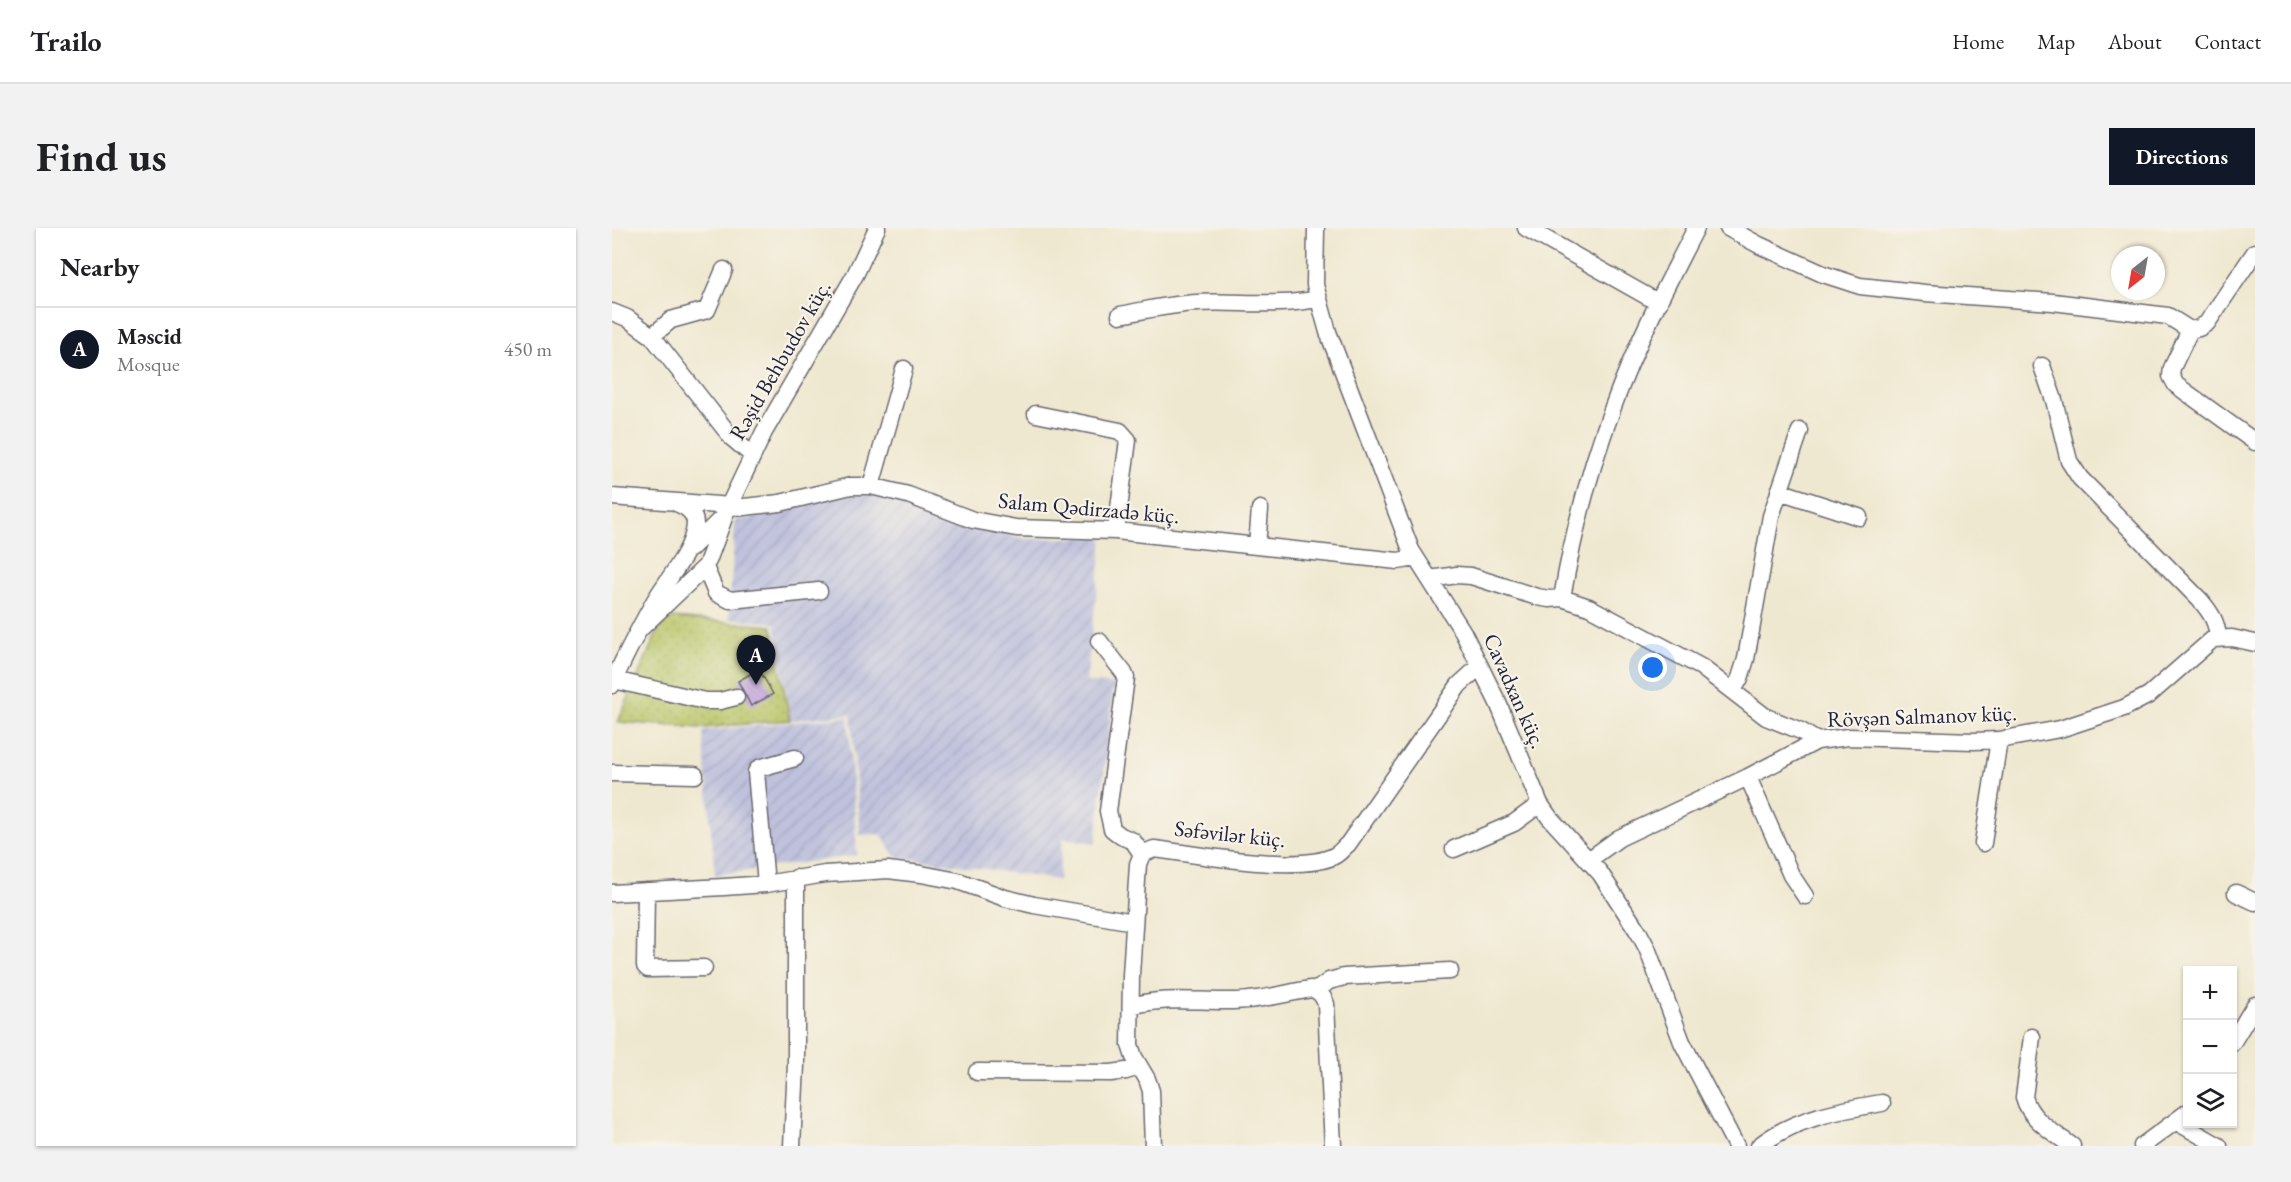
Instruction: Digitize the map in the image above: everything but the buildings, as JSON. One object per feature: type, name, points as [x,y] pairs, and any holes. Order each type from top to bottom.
[{"type":"street","name":"Rəşid Behbudov küç.","points":[[706,564],[752,455],[855,275],[877,228]]},
{"type":"street","name":"Cavadxan küç.","points":[[1316,228],[1314,268],[1318,299],[1332,343],[1416,558],[1450,609],[1480,666],[1540,804],[1549,817],[1590,859],[1647,948],[1682,1042],[1736,1146]]},
{"type":"street","points":[[1526,228],[1659,303]]},
{"type":"street","points":[[1562,598],[1570,555],[1606,428],[1620,390],[1659,303],[1696,228]]},
{"type":"street","points":[[1728,228],[1823,274],[1860,286],[2053,302],[2168,316],[2190,330],[2207,323],[2255,252]]},
{"type":"street","points":[[652,336],[671,321],[707,310],[724,270]]},
{"type":"street","points":[[1120,315],[1197,303],[1295,304],[1318,299]]},
{"type":"street","points":[[612,312],[627,318],[652,336],[732,438],[752,455]]},
{"type":"street","points":[[2190,330],[2172,368],[2171,376],[2176,385],[2255,442]]},
{"type":"street","points":[[2042,366],[2054,400],[2069,461],[2080,478],[2211,613],[2217,626],[2218,638],[2232,638],[2255,643]]},
{"type":"street","points":[[872,486],[904,369]]},
{"type":"street","points":[[1036,414],[1120,431],[1126,435],[1128,440],[1116,531]]},
{"type":"street","points":[[1733,691],[1746,659],[1771,516],[1800,431]]},
{"type":"street","name":"Salam Qədirzadə küç.","points":[[612,497],[669,500],[728,510],[780,503],[851,486],[872,486],[908,495],[955,514],[994,524],[1044,530],[1116,531],[1398,561],[1416,558]]},
{"type":"street","points":[[1779,491],[1859,517]]},
{"type":"street","points":[[669,500],[686,507],[694,518],[685,560],[688,566],[698,570],[706,564]]},
{"type":"street","points":[[1257,546],[1260,509]]},
{"type":"street","points":[[728,510],[688,551],[669,576],[613,683],[705,701],[720,701],[735,697]]},
{"type":"street","points":[[706,564],[716,593],[730,600],[819,591]]},
{"type":"street","points":[[640,629],[706,564]]},
{"type":"street","points":[[1430,579],[1457,575],[1471,576],[1537,597],[1562,598],[1589,607],[1701,667],[1766,717],[1801,731],[1817,741]]},
{"type":"street","name":"Rövşən Salmanov küç.","points":[[1590,859],[1619,838],[1748,777],[1817,741],[1848,737],[1999,740],[2060,729],[2124,708],[2149,695],[2206,642],[2218,638]]},
{"type":"street","points":[[1099,641],[1126,678],[1108,811],[1112,829],[1133,841],[1142,854]]},
{"type":"street","name":"Səfəvilər küç.","points":[[1153,1146],[1150,1091],[1147,1079],[1130,1045],[1134,922],[1138,864],[1142,854],[1154,849],[1278,863],[1320,860],[1333,856],[1348,843],[1459,685],[1480,666]]},
{"type":"street","points":[[1983,843],[1999,740]]},
{"type":"street","points":[[766,884],[756,772],[759,768],[795,758]]},
{"type":"street","points":[[612,773],[695,775]]},
{"type":"street","points":[[1748,777],[1791,875],[1805,896]]},
{"type":"street","points":[[1454,849],[1514,823],[1540,804]]},
{"type":"street","points":[[612,893],[766,884],[859,870],[888,870],[958,881],[1005,898],[1035,905],[1134,922]]},
{"type":"street","points":[[792,1146],[796,878]]},
{"type":"street","points":[[646,891],[645,966],[648,969],[704,968]]},
{"type":"street","points":[[2236,893],[2255,902]]},
{"type":"street","points":[[1317,990],[1329,981],[1344,977],[1450,971]]},
{"type":"street","points":[[1131,1006],[1150,1000],[1234,1001],[1317,990],[1324,997],[1326,1004],[1333,1146]]},
{"type":"street","points":[[2237,1035],[2255,1005]]},
{"type":"street","points":[[2032,1037],[2024,1096],[2026,1104],[2038,1121],[2072,1146]]},
{"type":"street","points":[[977,1072],[1111,1073],[1139,1067]]},
{"type":"street","points":[[1759,1146],[1788,1127],[1835,1111],[1882,1103]]},
{"type":"street","points":[[2142,1146],[2182,1117],[2219,1146]]},
{"type":"shaded area","points":[[870,494],[892,498],[961,524],[1025,539],[1103,537],[1086,682],[1114,685],[1096,843],[1063,838],[1058,880],[895,856],[881,834],[860,835],[851,714],[791,720],[775,623],[729,619],[735,521],[842,496]]},
{"type":"shaded area","points":[[848,717],[857,855],[715,875],[703,731]]},
{"type":"green space","points":[[673,618],[772,626],[790,720],[702,728],[618,722],[657,632],[663,623]]},
{"type":"place","name":"Məscid","points":[[756,685]]}]
